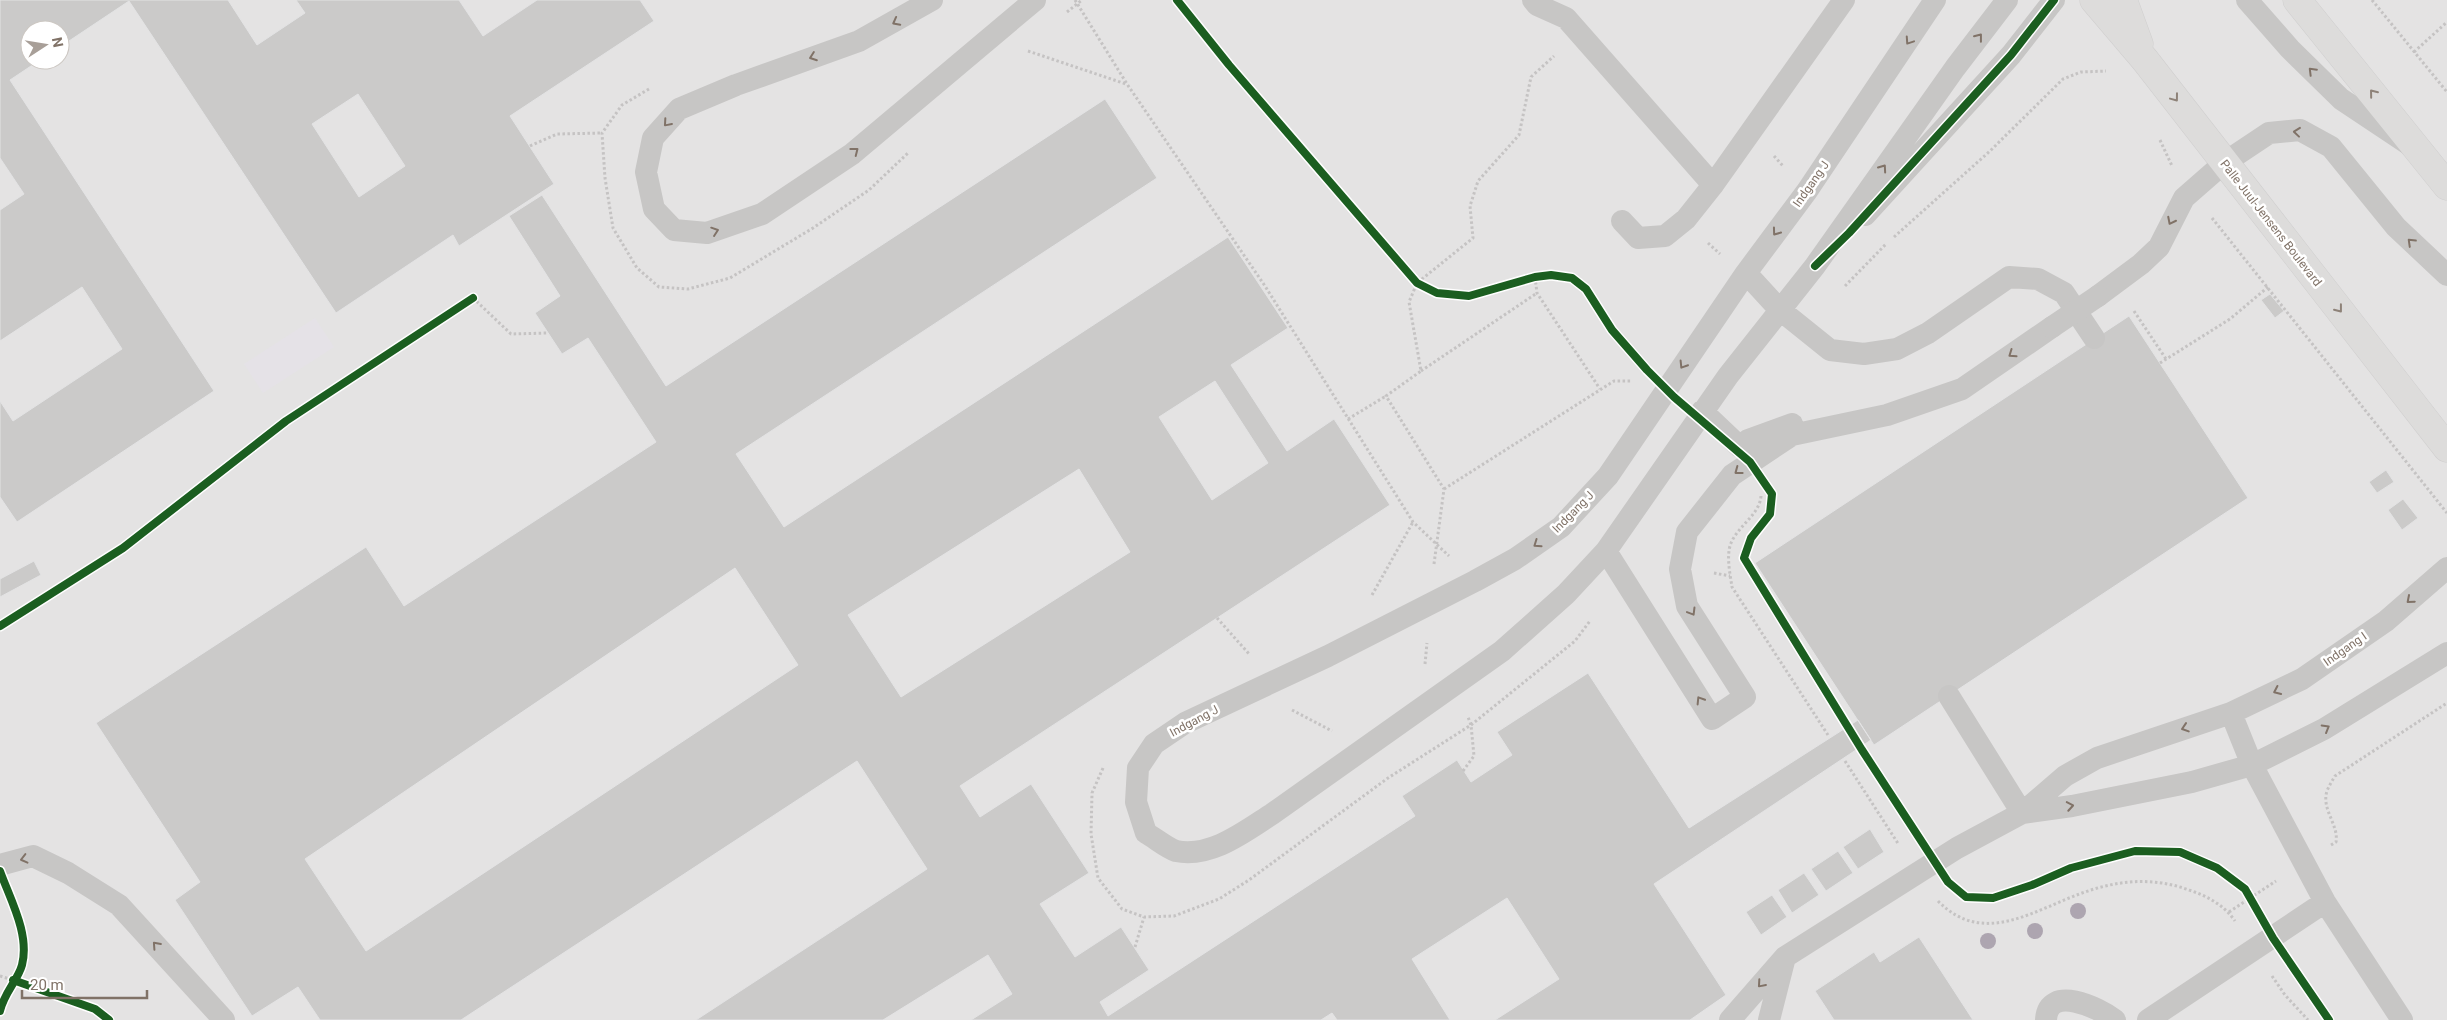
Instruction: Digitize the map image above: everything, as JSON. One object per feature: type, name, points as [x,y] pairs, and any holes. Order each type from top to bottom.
[{"type":"street","name":"Palle Juul-Jensens Boulevard","points":[[2094,0],[2145,60],[2447,448]]},
{"type":"street","points":[[2123,0],[2145,60]]},
{"type":"street","points":[[2297,0],[2447,186]]},
{"type":"lane","points":[[932,0],[859,41],[736,85],[679,109],[653,138],[646,172],[654,208],[674,230],[707,234],[762,214],[852,154],[1035,0]]},
{"type":"lane","points":[[1533,0],[1537,5],[1563,9],[1713,185]]},
{"type":"lane","points":[[1622,220],[1638,238],[1651,238],[1665,236],[1686,218],[1713,185],[1844,0]]},
{"type":"lane","name":"Indgang J","points":[[1815,266],[1779,309],[1702,411],[1606,551],[1566,594],[1509,645],[1235,838],[1202,851],[1175,850],[1146,833],[1136,802],[1138,768],[1154,744],[1185,723],[1429,606],[1515,559],[1561,527],[1608,476],[1746,272],[1812,183],[1935,0]]},
{"type":"lane","points":[[1815,266],[1955,68],[2007,0]]},
{"type":"lane","points":[[1815,266],[1849,233],[2011,55],[2054,0]]},
{"type":"lane","points":[[2247,0],[2290,50],[2341,99],[2420,152]]},
{"type":"lane","points":[[1606,551],[1712,719],[1745,697],[1687,606],[1680,569],[1687,532],[1736,473],[1792,435],[1886,415],[1962,389],[2142,264],[2158,247],[2172,217],[2184,198],[2224,163],[2269,133],[2300,130],[2332,146],[2396,227],[2447,275]]},
{"type":"lane","points":[[1746,272],[1779,309],[1830,350],[1864,354],[1897,349],[1928,333],[2009,277],[2038,279],[2064,294],[2094,338]]},
{"type":"lane","points":[[1702,411],[1740,447],[1748,440],[1806,418],[1886,415]]},
{"type":"lane","name":"Indgang I","points":[[2022,814],[2065,776],[2097,758],[2231,713],[2302,680],[2386,621],[2447,568]]},
{"type":"lane","points":[[1730,1020],[1785,957],[1957,848],[2022,814],[2192,782],[2252,765],[2324,729],[2447,653]]},
{"type":"lane","points":[[1949,696],[2022,814]]},
{"type":"lane","points":[[2231,713],[2252,765],[2325,902],[2402,1020]]},
{"type":"lane","points":[[0,865],[33,856],[68,873],[119,905],[224,1020]]},
{"type":"lane","points":[[2148,1020],[2325,902]]},
{"type":"lane","points":[[1769,1020],[1785,957]]},
{"type":"lane","points":[[2046,1020],[2047,1014],[2055,1004],[2068,1001],[2094,1006],[2115,1020]]},
{"type":"path","points":[[1064,15],[1076,2],[1082,0]]},
{"type":"path","points":[[2372,0],[2447,92]]},
{"type":"path","points":[[1076,2],[1127,84],[1265,286],[1413,522],[1475,581]]},
{"type":"path","points":[[1421,371],[1409,302],[1421,284],[1474,238],[1470,206],[1478,181],[1519,135],[1531,77],[1560,50],[1563,9]]},
{"type":"path","points":[[2414,52],[2447,22]]},
{"type":"path","points":[[1030,44],[1023,49],[1127,84]]},
{"type":"path","points":[[652,87],[622,105],[602,133],[605,178],[613,228],[637,268],[659,287],[688,289],[730,278],[766,258],[869,190],[906,157],[911,149]]},
{"type":"path","points":[[530,146],[557,134],[602,133]]},
{"type":"path","points":[[2158,136],[2168,161],[2191,192],[2447,513]]},
{"type":"path","points":[[1686,218],[1716,252],[1746,272]]},
{"type":"path","points":[[1411,275],[1421,284]]},
{"type":"path","points":[[1526,280],[1539,276],[1537,293],[1600,389]]},
{"type":"path","points":[[2160,363],[2230,319],[2268,287]]},
{"type":"path","points":[[1348,419],[1386,396],[1537,293]]},
{"type":"path","points":[[465,303],[473,298],[511,334],[548,333]]},
{"type":"path","points":[[1631,382],[1647,370],[1662,398]]},
{"type":"path","points":[[1444,489],[1614,381],[1631,382],[1662,398]]},
{"type":"path","points":[[1386,396],[1444,489],[1429,606],[1423,706]]},
{"type":"path","points":[[1736,473],[1761,497],[1760,504],[1739,529],[1730,544],[1729,566],[1732,587],[1828,735]]},
{"type":"path","points":[[1217,618],[1253,659]]},
{"type":"path","points":[[1453,685],[1471,726],[1474,756],[1463,771]]},
{"type":"path","points":[[1254,690],[1332,730],[1373,789]]},
{"type":"path","points":[[2229,912],[2336,842],[2337,835],[2327,809],[2326,792],[2335,776],[2447,703]]},
{"type":"path","points":[[1844,761],[1929,892],[1950,913],[1971,923],[1997,924],[2035,913],[2085,892],[2115,884],[2145,880],[2174,885],[2206,896],[2229,912],[2264,944]]},
{"type":"path","points":[[2245,889],[2250,898],[2264,944],[2285,995],[2308,1020]]},
{"type":"path","points":[[1135,947],[1144,917]]},
{"type":"path","points":[[0,976],[15,976],[22,983]]},
{"type":"path","points":[[8,989],[15,976]]},
{"type":"shaded area","points":[[0,0],[2447,0],[2447,1020],[0,1020]]},
{"type":"shaded area","points":[[315,318],[334,347],[263,393],[244,364]]},
{"type":"building","points":[[0,0],[228,0],[257,45],[305,13],[296,0],[459,0],[483,36],[537,0],[640,0],[654,21],[510,116],[554,184],[459,246],[453,235],[336,313],[129,1],[70,40],[70,20],[20,20],[20,70],[25,70],[10,80],[214,391],[17,522],[0,497],[0,401],[13,421],[122,349],[82,287],[0,341],[0,210],[24,194],[0,158]],"holes":[[[358,94],[405,166],[359,197],[312,124]]]},
{"type":"building","points":[[1105,99],[1157,178],[736,454],[784,527],[1228,237],[1288,328],[1231,365],[1287,451],[1334,419],[1390,505],[960,786],[980,817],[1031,784],[1089,873],[1040,904],[1075,957],[1121,927],[1149,970],[1100,1002],[1108,1016],[1415,816],[1402,796],[1457,760],[1471,782],[1512,755],[1497,732],[1588,673],[1689,828],[1858,720],[1871,740],[1654,884],[1726,995],[1690,1020],[1495,1020],[1559,979],[1507,898],[1412,959],[1450,1020],[1337,1020],[1332,1013],[1321,1020],[971,1020],[1012,994],[988,955],[883,1020],[696,1020],[927,869],[857,761],[461,1020],[320,1020],[298,987],[252,1016],[175,900],[200,882],[96,723],[366,547],[404,606],[656,442],[588,338],[562,354],[535,313],[560,296],[509,216],[542,195],[666,386]],"holes":[[[1215,381],[1268,463],[1212,500],[1159,417]],[[1079,469],[1130,552],[901,697],[848,615]],[[735,568],[798,665],[366,951],[305,859]]]},
{"type":"building","points":[[2270,294],[2284,311],[2275,318],[2261,300]]},
{"type":"building","points":[[2129,316],[2248,498],[1874,745],[1755,563]]},
{"type":"building","points":[[2386,470],[2394,482],[2377,493],[2369,482]]},
{"type":"building","points":[[2403,499],[2418,518],[2402,530],[2388,510]]},
{"type":"building","points":[[34,561],[41,575],[0,597],[0,579]]},
{"type":"building","points":[[1870,829],[1884,852],[1858,869],[1843,847]]},
{"type":"building","points":[[1838,851],[1853,873],[1826,891],[1811,869]]},
{"type":"building","points":[[1804,873],[1819,895],[1792,913],[1778,890]]},
{"type":"building","points":[[1772,895],[1787,917],[1761,935],[1746,912]]},
{"type":"building","points":[[1919,937],[1973,1020],[1834,1020],[1815,991],[1874,952],[1880,962]]},
{"type":"cycle path","points":[[1177,0],[1229,65],[1417,283],[1437,293],[1469,296],[1535,277],[1551,275],[1572,278],[1586,289],[1612,330],[1647,370],[1674,397],[1750,462],[1772,494],[1770,514],[1751,538],[1744,558],[1862,750],[1948,882],[1966,897],[1993,898],[2032,885],[2071,868],[2135,851],[2180,852],[2217,868],[2245,889],[2273,938],[2329,1020]]},
{"type":"cycle path","points":[[1815,266],[1849,233],[2011,55],[2054,0]]},
{"type":"cycle path","points":[[0,626],[123,548],[286,421],[473,298]]},
{"type":"cycle path","points":[[0,871],[18,917],[24,953],[20,971],[0,1011]]},
{"type":"cycle path","points":[[13,980],[95,1009],[109,1020]]}]
